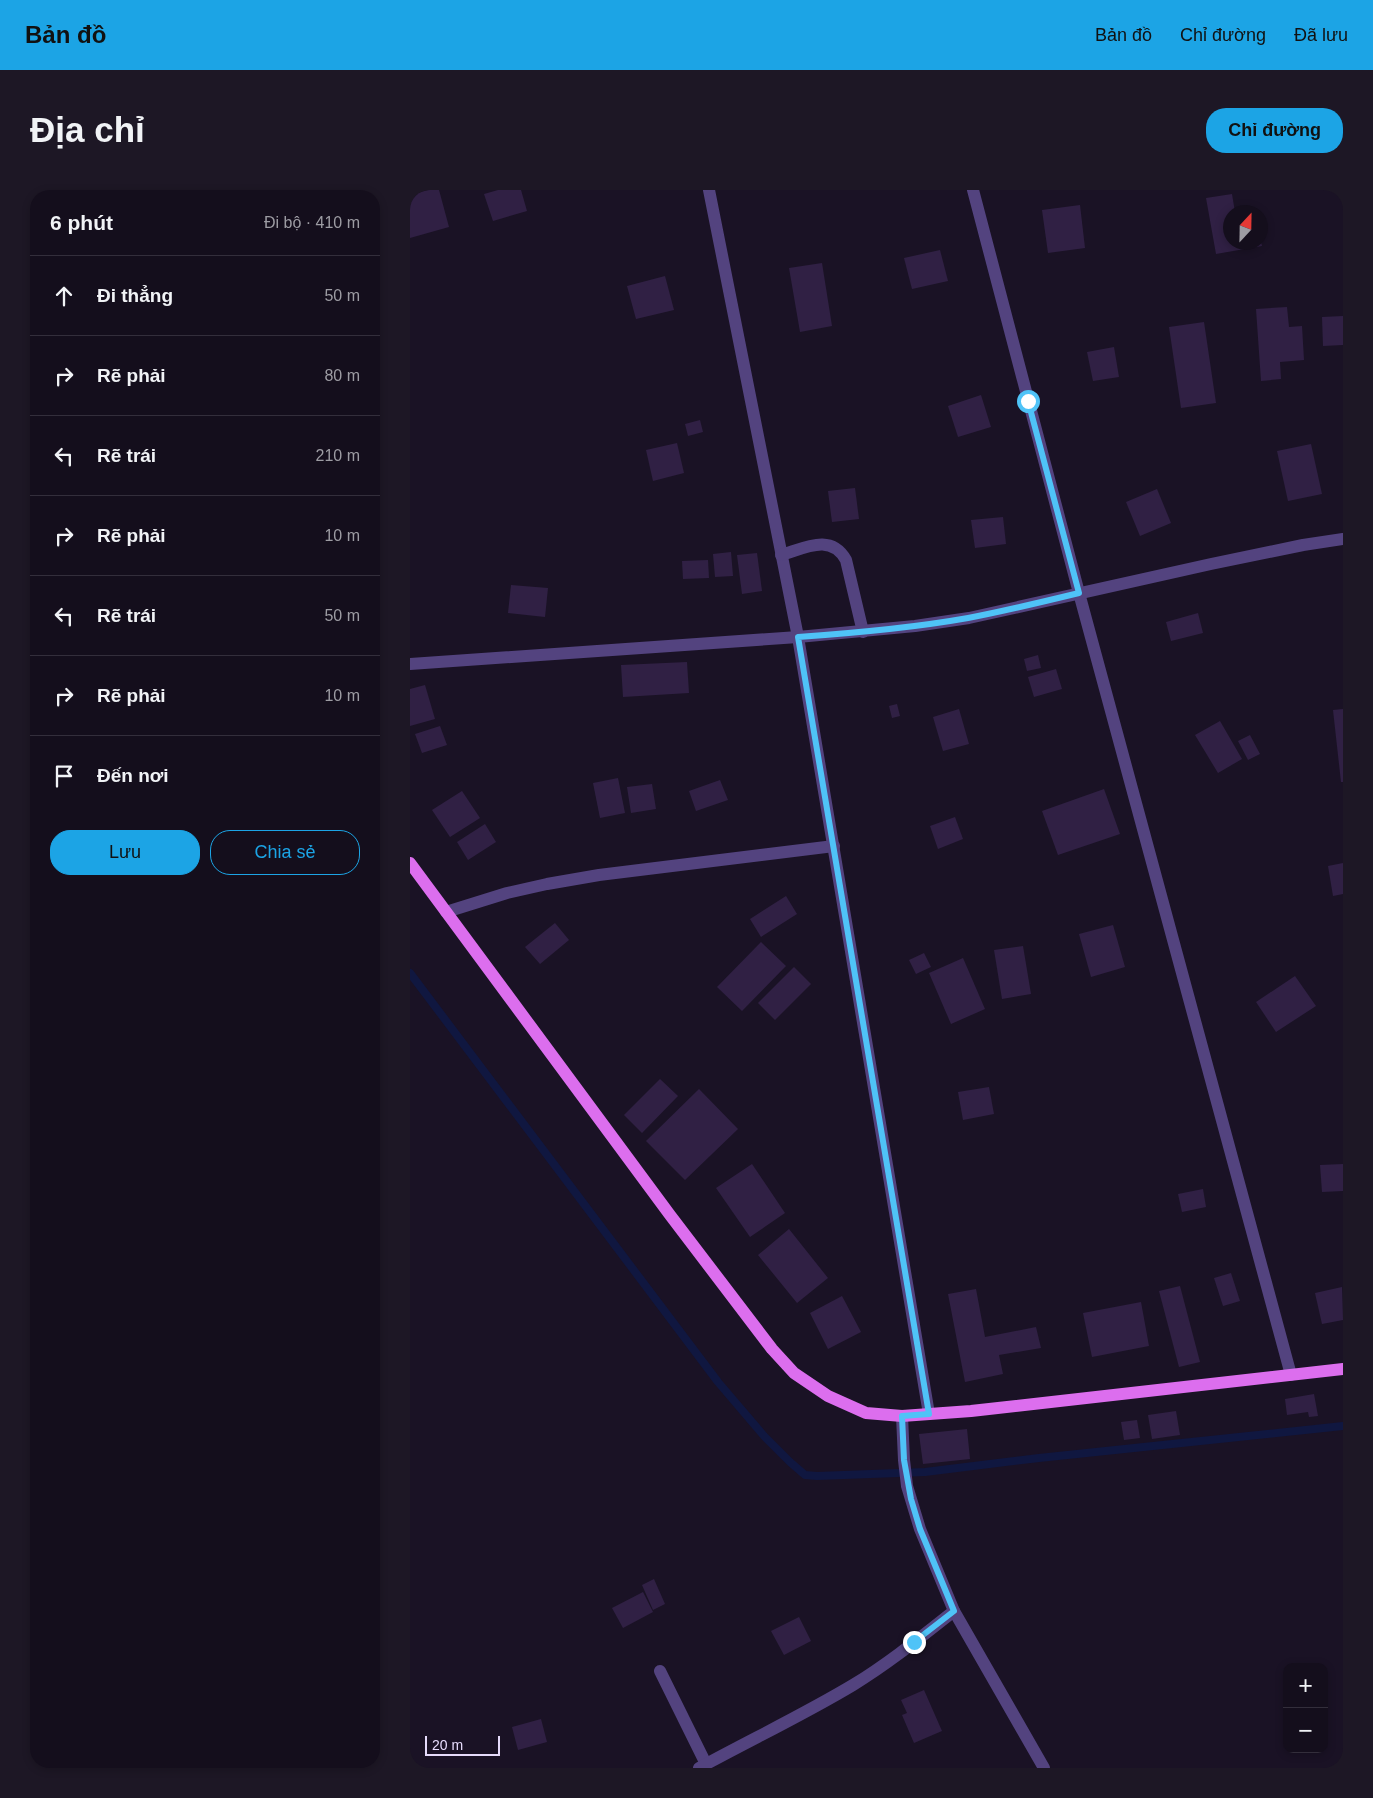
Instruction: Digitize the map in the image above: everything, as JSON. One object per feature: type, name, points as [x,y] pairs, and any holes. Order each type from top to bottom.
[{"type":"main road","points":[[410,863],[670,1216],[772,1349],[794,1373],[828,1396],[866,1413],[902,1416],[1343,1369]]},
{"type":"street","points":[[709,190],[798,637],[929,1414]]},
{"type":"street","points":[[973,190],[1079,593],[1291,1375]]},
{"type":"street","points":[[410,664],[862,632],[969,618],[1229,560],[1343,539]]},
{"type":"street","points":[[781,555],[820,544],[828,544],[842,552],[846,560],[862,632]]},
{"type":"street","points":[[446,912],[507,893],[599,875],[834,846]]},
{"type":"street","points":[[902,1416],[907,1486],[920,1529],[954,1611],[1044,1768]]},
{"type":"street","points":[[660,1672],[702,1766],[813,1708],[854,1684],[901,1653],[954,1611]]},
{"type":"building","points":[[428,190],[439,190],[449,227],[410,238],[410,195]]},
{"type":"building","points":[[498,190],[521,190],[527,211],[493,221],[484,194]]},
{"type":"building","points":[[1232,194],[1234,205],[1223,205],[1223,250],[1239,250],[1216,254],[1206,198]]},
{"type":"building","points":[[1080,205],[1085,248],[1048,253],[1042,210]]},
{"type":"building","points":[[940,250],[948,281],[912,289],[904,258]]},
{"type":"building","points":[[822,263],[832,326],[800,332],[789,268]]},
{"type":"building","points":[[665,276],[674,310],[636,319],[627,286]]},
{"type":"building","points":[[1287,307],[1289,327],[1302,326],[1304,360],[1280,362],[1281,379],[1261,381],[1256,309]]},
{"type":"building","points":[[1343,316],[1343,345],[1323,346],[1322,317]]},
{"type":"building","points":[[1204,322],[1216,403],[1181,408],[1169,327]]},
{"type":"building","points":[[1114,347],[1119,377],[1093,381],[1087,352]]},
{"type":"building","points":[[981,395],[991,427],[958,437],[948,406]]},
{"type":"building","points":[[700,420],[703,432],[688,436],[685,424]]},
{"type":"building","points":[[677,443],[684,473],[653,481],[646,450]]},
{"type":"building","points":[[1311,444],[1322,494],[1288,501],[1277,451]]},
{"type":"building","points":[[855,488],[859,519],[832,522],[828,491]]},
{"type":"building","points":[[1157,489],[1171,523],[1140,536],[1126,502]]},
{"type":"building","points":[[1003,517],[1006,544],[975,548],[971,520]]},
{"type":"building","points":[[731,552],[733,576],[715,577],[713,554]]},
{"type":"building","points":[[757,553],[762,591],[742,594],[737,555]]},
{"type":"building","points":[[708,560],[709,578],[683,579],[682,561]]},
{"type":"building","points":[[511,585],[548,588],[545,617],[508,613]]},
{"type":"building","points":[[1198,613],[1203,633],[1171,641],[1166,622]]},
{"type":"building","points":[[1038,655],[1041,668],[1027,671],[1024,659]]},
{"type":"building","points":[[687,662],[689,693],[623,697],[621,665]]},
{"type":"building","points":[[1056,669],[1062,689],[1034,697],[1028,677]]},
{"type":"building","points":[[425,685],[435,719],[410,726],[410,689]]},
{"type":"building","points":[[897,704],[900,716],[892,718],[889,706]]},
{"type":"building","points":[[959,709],[969,744],[943,751],[933,717]]},
{"type":"building","points":[[1343,709],[1343,782],[1341,782],[1333,710]]},
{"type":"building","points":[[1220,721],[1242,759],[1218,773],[1195,735]]},
{"type":"building","points":[[440,726],[447,745],[422,753],[415,734]]},
{"type":"building","points":[[1250,735],[1260,754],[1248,760],[1238,741]]},
{"type":"building","points":[[618,778],[625,813],[600,818],[593,783]]},
{"type":"building","points":[[720,780],[728,800],[696,811],[689,791]]},
{"type":"building","points":[[652,784],[656,809],[631,813],[627,787]]},
{"type":"building","points":[[1104,789],[1120,834],[1058,855],[1042,811]]},
{"type":"building","points":[[462,791],[480,818],[450,837],[432,810]]},
{"type":"building","points":[[955,817],[963,839],[938,849],[930,826]]},
{"type":"building","points":[[485,824],[496,842],[468,860],[457,842]]},
{"type":"building","points":[[1343,863],[1343,894],[1333,896],[1328,866]]},
{"type":"building","points":[[786,896],[797,914],[761,937],[750,919]]},
{"type":"building","points":[[555,923],[569,940],[540,964],[525,947]]},
{"type":"building","points":[[1113,925],[1125,967],[1091,977],[1079,934]]},
{"type":"building","points":[[761,942],[786,966],[742,1011],[717,987]]},
{"type":"building","points":[[1023,946],[1031,994],[1002,999],[994,950]]},
{"type":"building","points":[[924,953],[931,967],[916,974],[909,960]]},
{"type":"building","points":[[963,958],[985,1009],[951,1024],[929,973]]},
{"type":"building","points":[[794,967],[811,984],[775,1020],[758,1003]]},
{"type":"building","points":[[1295,976],[1316,1006],[1276,1032],[1256,1002]]},
{"type":"building","points":[[660,1079],[678,1096],[642,1133],[624,1115]]},
{"type":"building","points":[[989,1087],[994,1114],[963,1120],[958,1092]]},
{"type":"building","points":[[699,1089],[738,1129],[685,1180],[646,1141]]},
{"type":"building","points":[[752,1164],[785,1213],[750,1237],[716,1188]]},
{"type":"building","points":[[1343,1164],[1343,1191],[1322,1192],[1320,1165]]},
{"type":"building","points":[[1203,1189],[1206,1207],[1182,1212],[1178,1194]]},
{"type":"building","points":[[789,1229],[828,1278],[797,1303],[758,1255]]},
{"type":"building","points":[[1231,1273],[1240,1301],[1223,1306],[1214,1278]]},
{"type":"building","points":[[1180,1286],[1200,1362],[1179,1367],[1159,1291]]},
{"type":"building","points":[[1342,1287],[1343,1320],[1322,1324],[1315,1293]]},
{"type":"building","points":[[976,1289],[985,1337],[1036,1327],[1041,1348],[999,1355],[1003,1374],[965,1382],[948,1294]]},
{"type":"building","points":[[842,1296],[861,1332],[828,1349],[810,1313]]},
{"type":"building","points":[[1141,1302],[1149,1346],[1092,1357],[1083,1313]]},
{"type":"building","points":[[1314,1394],[1318,1416],[1309,1417],[1308,1412],[1287,1415],[1285,1399]]},
{"type":"building","points":[[1176,1411],[1180,1435],[1152,1439],[1148,1415]]},
{"type":"building","points":[[1137,1420],[1140,1438],[1124,1440],[1121,1422]]},
{"type":"building","points":[[967,1429],[970,1459],[923,1464],[919,1434]]},
{"type":"building","points":[[654,1579],[665,1604],[653,1610],[642,1585]]},
{"type":"building","points":[[643,1592],[653,1612],[623,1628],[612,1608]]},
{"type":"building","points":[[799,1617],[811,1641],[784,1655],[771,1631]]},
{"type":"building","points":[[924,1690],[942,1731],[914,1743],[902,1715],[907,1713],[901,1700]]},
{"type":"building","points":[[541,1719],[547,1742],[518,1750],[512,1727]]},
{"type":"waterway","points":[[410,973],[718,1382],[764,1436],[805,1475],[925,1472],[1343,1426]]},
{"type":"route","points":[[914,1642],[954,1611],[920,1529],[907,1486],[902,1416],[929,1414],[798,637],[862,632],[951,621],[1079,593],[1028,401]]}]
